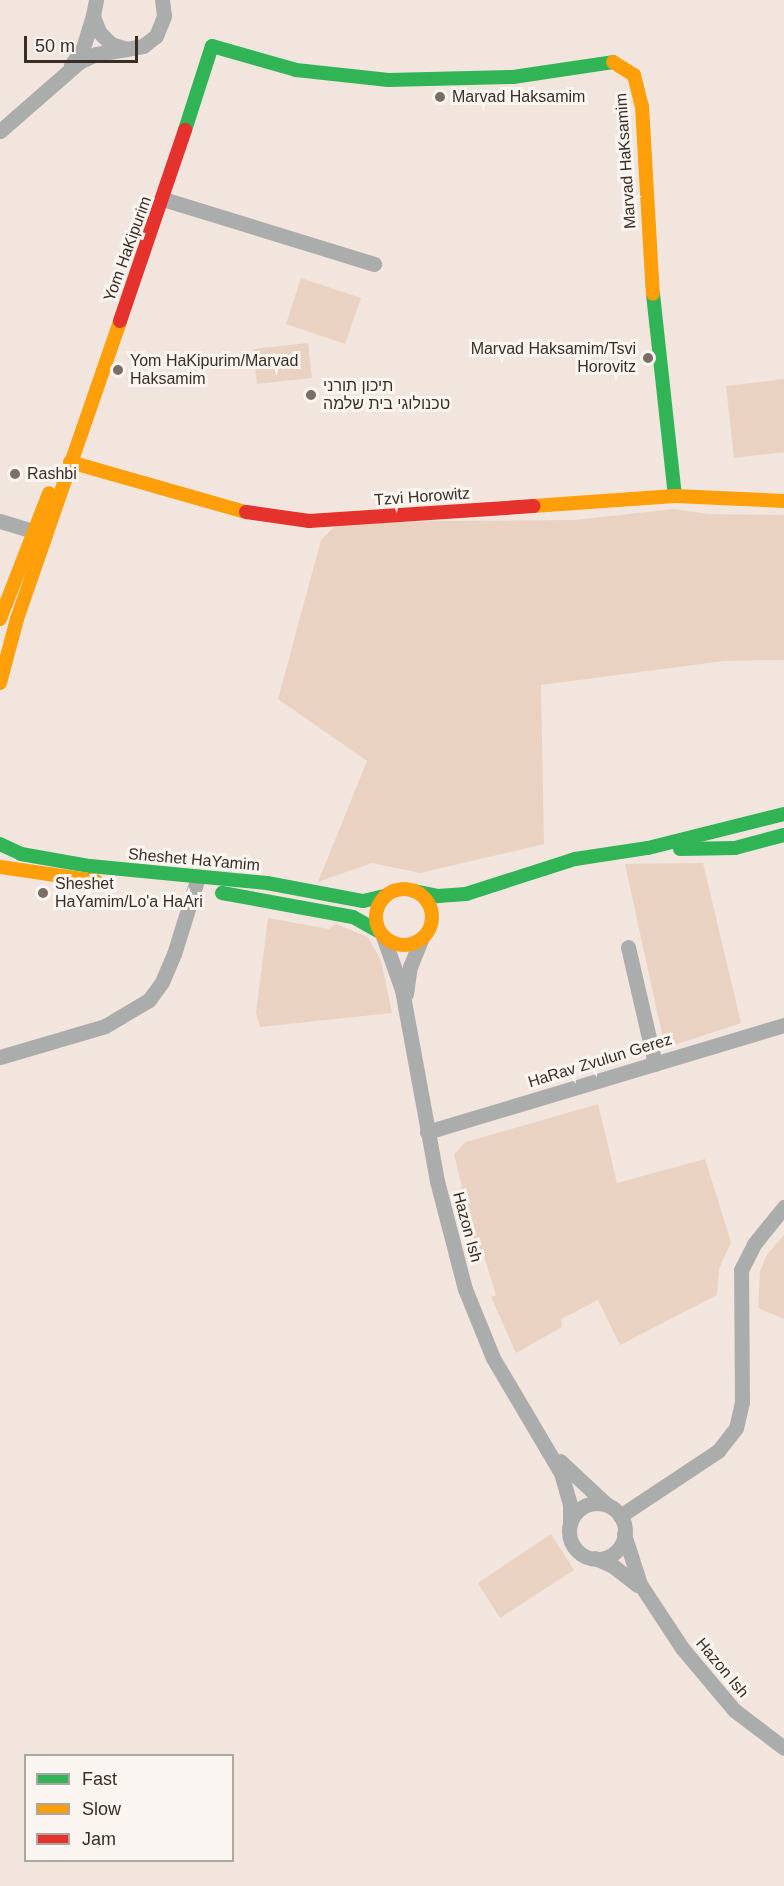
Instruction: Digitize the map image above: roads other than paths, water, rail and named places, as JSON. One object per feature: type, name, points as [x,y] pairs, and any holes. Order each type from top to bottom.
[{"type":"street","points":[[68,70],[83,48],[96,0]]},
{"type":"street","points":[[0,130],[68,70],[96,54],[143,46],[156,36],[164,16],[162,0]]},
{"type":"street","points":[[93,16],[102,37],[126,49]]},
{"type":"street","name":"Yom HaKipurim","points":[[0,682],[17,619],[63,494],[70,462],[163,199],[212,46]]},
{"type":"street","name":"Marvad HaKsamim","points":[[212,46],[296,70],[388,80],[513,77],[611,61],[628,69],[634,75],[642,106],[649,255],[675,496]]},
{"type":"street","points":[[163,199],[374,264]]},
{"type":"street","name":"Yom HaKipurim","points":[[0,619],[32,531],[52,487],[70,462]]},
{"type":"street","name":"Tzvi Horowitz","points":[[70,462],[253,514],[309,521],[675,496],[784,501]]},
{"type":"street","points":[[0,521],[32,531]]},
{"type":"street","points":[[472,892],[441,913],[426,933],[402,945],[382,934],[376,911],[385,896],[401,889],[444,896],[472,892],[575,859],[648,848],[784,814]]},
{"type":"street","points":[[648,848],[725,849],[784,835]]},
{"type":"street","name":"Sheshet HaYamim","points":[[0,844],[41,859],[196,883],[350,917],[382,934]]},
{"type":"street","name":"Sheshet HaYamim","points":[[0,867],[47,877],[196,883],[267,883],[363,901],[385,896]]},
{"type":"street","points":[[0,1057],[105,1026],[148,999],[162,982],[174,954],[196,883]]},
{"type":"street","points":[[414,891],[429,906],[426,933]]},
{"type":"street","name":"Hazon Ish","points":[[406,1015],[408,975],[426,933]]},
{"type":"street","name":"Hazon Ish","points":[[382,934],[400,982],[427,1132],[452,1241],[479,1327],[563,1479],[570,1504],[570,1524]]},
{"type":"street","points":[[628,947],[655,1064]]},
{"type":"street","name":"HaRav Zvulun Gerez","points":[[427,1132],[784,1025]]},
{"type":"street","points":[[620,1516],[711,1456],[733,1434],[742,1404],[741,1270],[751,1249],[784,1208]]},
{"type":"street","name":"Hazon Ish","points":[[538,1433],[576,1480],[606,1504]]},
{"type":"street","points":[[606,1504],[620,1516],[624,1534],[615,1551],[595,1558],[574,1545],[570,1524],[582,1507],[606,1504]]},
{"type":"street","name":"Hazon Ish","points":[[624,1534],[631,1565],[647,1597]]},
{"type":"street","name":"Hazon Ish","points":[[595,1558],[624,1573],[647,1597],[714,1688],[750,1726],[784,1748]]},
{"type":"place","name":"Marvad Haksamim","points":[[440,97]]},
{"type":"place","name":"Marvad Haksamim/Tsvi Horovitz","points":[[648,358]]},
{"type":"place","name":"Yom HaKipurim/Marvad Haksamim","points":[[118,370]]},
{"type":"place","name":"תיכון תורני טכנולוגי בית שלמה","points":[[311,395]]},
{"type":"place","name":"Rashbi","points":[[15,474]]},
{"type":"place","name":"Sheshet HaYamim/Lo'a HaAri","points":[[43,893]]}]
